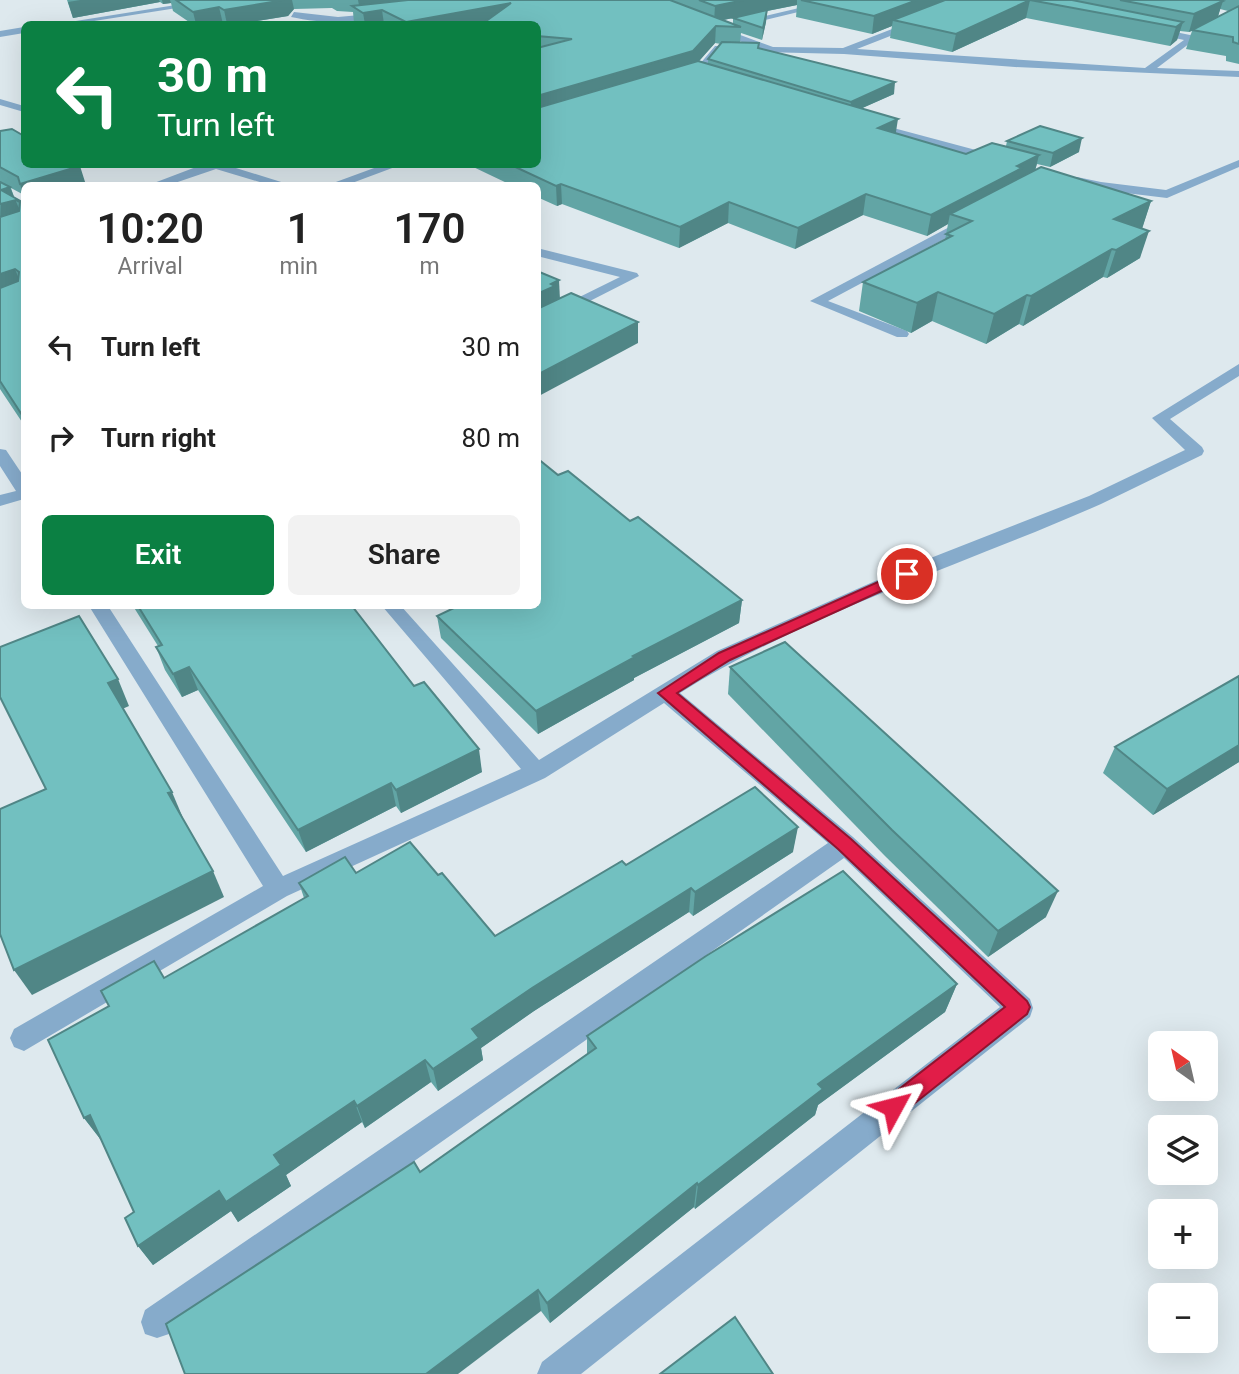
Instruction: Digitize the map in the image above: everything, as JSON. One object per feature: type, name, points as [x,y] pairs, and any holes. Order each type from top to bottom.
[{"type":"street","points":[[81,21],[224,0]]},
{"type":"street","points":[[714,28],[844,0]]},
{"type":"street","points":[[294,15],[315,19],[359,20],[396,13]]},
{"type":"street","points":[[844,51],[927,18]]},
{"type":"street","points":[[702,24],[772,50]]},
{"type":"street","points":[[0,26],[21,28]]},
{"type":"street","points":[[1136,27],[1190,38]]},
{"type":"street","points":[[1147,71],[1190,38],[1211,27]]},
{"type":"street","points":[[0,34],[21,29]]},
{"type":"street","points":[[697,73],[718,48],[844,51],[1015,64],[1239,74]]},
{"type":"street","points":[[671,80],[697,73],[710,77]]},
{"type":"street","points":[[0,102],[21,108]]},
{"type":"street","points":[[855,121],[1017,164]]},
{"type":"street","points":[[1068,177],[1101,186],[1167,194],[1239,163]]},
{"type":"street","points":[[163,182],[203,168]]},
{"type":"street","points":[[223,168],[274,182]]},
{"type":"street","points":[[343,182],[386,168]]},
{"type":"street","points":[[902,334],[817,301],[985,212]]},
{"type":"street","points":[[541,252],[632,276],[541,322]]},
{"type":"street","points":[[24,1038],[278,889],[537,772],[736,651],[907,574],[1095,500],[1196,451],[1160,418],[1239,369]]},
{"type":"street","points":[[0,454],[21,486]]},
{"type":"street","points":[[0,501],[21,492]]},
{"type":"street","points":[[100,609],[278,889]]},
{"type":"street","points":[[393,609],[537,772]]},
{"type":"street","points":[[554,1374],[1020,1007],[845,844],[666,693]]},
{"type":"street","points":[[157,1322],[845,844]]},
{"type":"building","points":[[176,0],[284,0],[193,12]]},
{"type":"building","points":[[408,0],[670,0],[741,27],[716,26],[693,51],[541,95],[541,47],[572,39],[541,36],[541,21],[486,21],[511,3],[412,21],[404,21],[382,10],[363,13],[352,6]]},
{"type":"building","points":[[699,0],[744,0],[715,6]]},
{"type":"building","points":[[801,0],[917,0],[874,16]]},
{"type":"building","points":[[945,0],[1030,0],[956,34],[893,20]]},
{"type":"building","points":[[1030,0],[1072,0],[1183,22],[1176,27]]},
{"type":"building","points":[[1120,0],[1219,0],[1223,1],[1194,14]]},
{"type":"building","points":[[1239,6],[1239,44],[1233,42],[1233,37],[1192,30]]},
{"type":"building","points":[[767,10],[763,28],[733,18]]},
{"type":"building","points":[[722,42],[759,43],[758,48],[895,82],[851,102],[708,59]]},
{"type":"building","points":[[698,61],[898,119],[878,128],[966,154],[992,143],[1039,155],[1017,166],[1022,168],[931,215],[866,194],[798,228],[729,202],[680,227],[561,184],[556,186],[518,168],[541,168],[541,107]]},
{"type":"building","points":[[1040,126],[1082,138],[1053,153],[1007,141]]},
{"type":"building","points":[[12,129],[21,134],[21,168],[73,168],[20,184],[18,177],[0,167],[0,131]]},
{"type":"building","points":[[1041,167],[1151,201],[1114,219],[1149,231],[994,314],[938,292],[917,303],[863,282],[952,236],[946,234],[972,221],[950,214]]},
{"type":"building","points":[[0,182],[10,187],[1,190],[21,201],[21,413],[0,381],[0,288],[18,281],[19,272],[15,269],[0,274],[0,217],[19,211],[20,202],[16,200],[0,204]]},
{"type":"building","points":[[541,273],[559,280],[551,284],[555,286],[541,292]]},
{"type":"building","points":[[571,293],[638,322],[541,373],[541,307]]},
{"type":"building","points":[[541,461],[558,475],[568,471],[630,521],[638,517],[742,600],[633,656],[635,657],[536,711],[437,616],[452,609],[541,609]]},
{"type":"building","points":[[140,609],[354,609],[414,686],[424,682],[479,749],[396,790],[391,783],[298,830],[189,667],[173,674],[156,647],[162,645]]},
{"type":"building","points":[[79,616],[118,679],[108,683],[172,792],[168,793],[213,871],[14,970],[0,934],[0,809],[46,789],[0,697],[0,647]]},
{"type":"building","points":[[785,642],[1058,891],[998,931],[892,830],[730,667]]},
{"type":"building","points":[[1239,676],[1239,745],[1167,789],[1115,747]]},
{"type":"building","points":[[755,787],[798,827],[695,892],[691,888],[532,988],[472,1029],[479,1038],[433,1069],[425,1060],[357,1106],[354,1101],[274,1155],[281,1165],[226,1202],[219,1191],[138,1246],[125,1218],[134,1212],[90,1115],[84,1118],[48,1040],[109,1006],[101,991],[154,961],[164,978],[308,896],[299,883],[345,857],[356,873],[410,842],[438,875],[442,873],[495,936],[622,861],[626,865]]},
{"type":"building","points":[[843,871],[957,984],[818,1084],[823,1089],[698,1185],[697,1183],[547,1303],[538,1290],[426,1374],[185,1374],[166,1324],[414,1162],[420,1172],[596,1048],[587,1036],[706,956]]},
{"type":"building","points":[[735,1317],[773,1374],[660,1374]]},
{"type":"route","points":[[893,1107],[1020,1007],[845,844],[666,693],[724,656],[907,574]]}]
